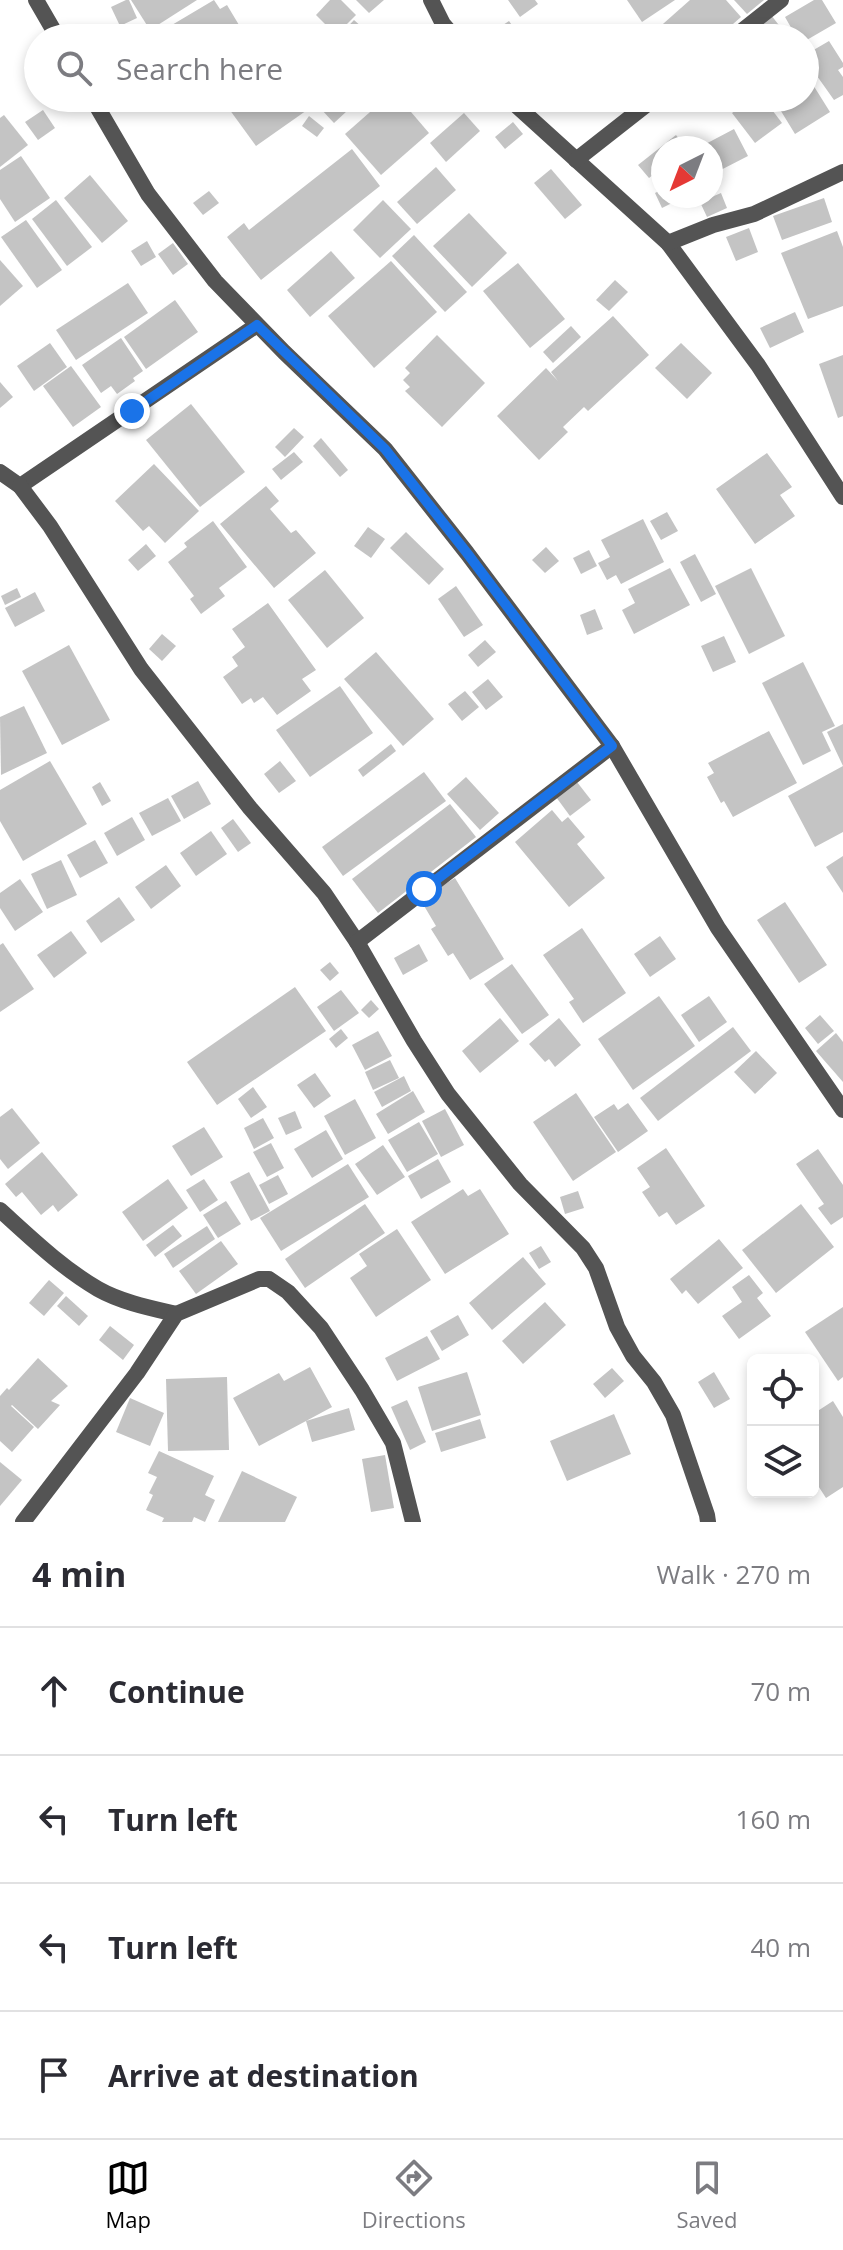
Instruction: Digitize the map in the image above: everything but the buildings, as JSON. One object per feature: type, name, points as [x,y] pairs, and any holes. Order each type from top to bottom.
[{"type":"street","points":[[36,0],[50,24]]},
{"type":"street","points":[[431,0],[443,24]]},
{"type":"street","points":[[751,24],[781,0]]},
{"type":"street","points":[[100,112],[148,194],[215,281],[385,449],[612,746],[718,928],[843,1110]]},
{"type":"street","points":[[523,112],[668,243],[758,365],[842,491]]},
{"type":"street","points":[[576,160],[637,112]]},
{"type":"street","points":[[668,243],[713,225],[754,214],[843,172]]},
{"type":"street","points":[[20,486],[257,325]]},
{"type":"street","points":[[0,472],[20,486],[50,526],[141,669],[250,808],[324,893],[448,1094],[520,1184],[583,1248],[596,1268],[617,1327],[673,1415],[708,1522]]},
{"type":"street","points":[[357,942],[612,746]]},
{"type":"street","points":[[0,1210],[58,1262],[101,1290],[140,1305],[176,1314]]},
{"type":"street","points":[[23,1522],[137,1373],[176,1314],[259,1279],[269,1279],[288,1292],[321,1328],[362,1390],[393,1443],[413,1522]]},
{"type":"route","points":[[132,411],[257,325],[385,449],[612,746],[424,889]]}]
